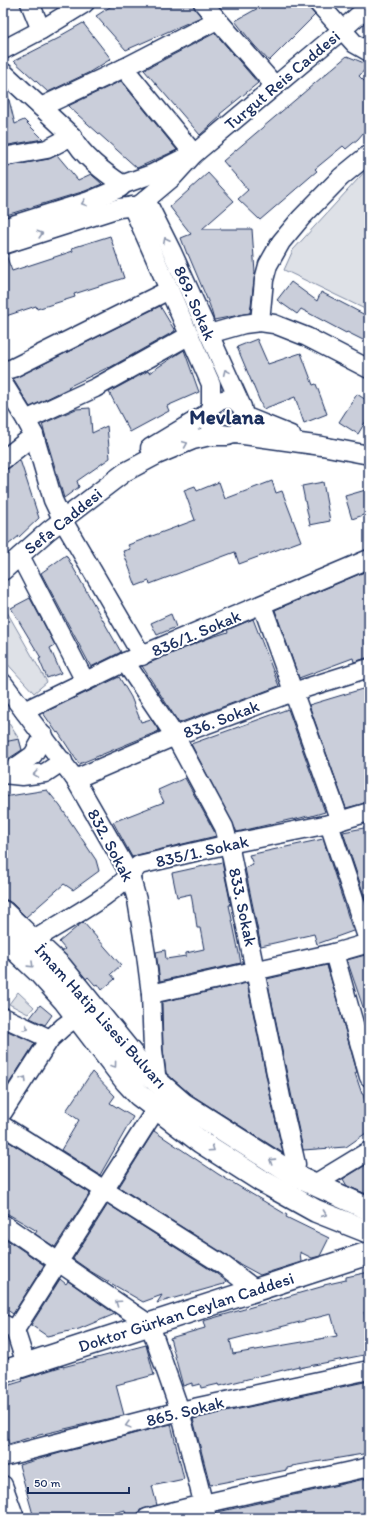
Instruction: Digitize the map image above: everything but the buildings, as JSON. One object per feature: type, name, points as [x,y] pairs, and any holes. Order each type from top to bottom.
[{"type":"main road","name":"İmam Hatip Lisesi Bulvarı","points":[[3,912],[34,940],[73,982],[132,1056],[157,1082],[189,1108],[294,1175],[313,1185],[369,1209]]},
{"type":"main road","name":"İmam Hatip Lisesi Bulvarı","points":[[3,938],[39,972],[65,1001],[78,1016],[126,1081],[139,1095],[156,1109],[201,1142],[262,1181],[316,1211],[364,1230]]},
{"type":"main road","points":[[342,1262],[364,1230]]},
{"type":"main road","name":"Doktor Gürkan Ceylan Caddesi","points":[[3,1372],[369,1253]]},
{"type":"street","points":[[30,3],[41,30]]},
{"type":"street","points":[[3,50],[41,30],[85,3]]},
{"type":"street","points":[[204,3],[274,86]]},
{"type":"street","points":[[318,3],[355,44],[369,52]]},
{"type":"street","name":"Turgut Reis Caddesi","points":[[139,202],[173,177],[194,154],[369,6]]},
{"type":"street","points":[[41,107],[124,68],[217,20]]},
{"type":"street","points":[[124,68],[194,154]]},
{"type":"street","name":"869. Sokak","points":[[3,72],[72,136],[83,139],[128,183],[145,183],[139,202],[169,290],[211,384],[210,410]]},
{"type":"street","points":[[3,157],[46,149],[72,136]]},
{"type":"street","name":"Turgut Reis Caddesi","points":[[3,228],[105,195],[128,183],[194,154]]},
{"type":"street","points":[[260,322],[264,280],[268,265],[281,242],[301,218],[341,177],[369,154]]},
{"type":"street","name":"869. Sokak","points":[[128,183],[120,194],[123,202],[139,202]]},
{"type":"street","points":[[3,245],[139,202]]},
{"type":"street","name":"869. Sokak","points":[[139,202],[172,252],[243,412]]},
{"type":"street","points":[[3,371],[13,368],[169,290]]},
{"type":"street","points":[[209,334],[244,324],[260,322],[274,324],[307,337],[369,369]]},
{"type":"street","points":[[3,460],[30,427],[95,388],[190,335]]},
{"type":"street","points":[[3,383],[30,427],[53,500],[62,519],[142,656]]},
{"type":"street","name":"Sefa Caddesi","points":[[125,472],[134,461],[146,451],[210,410],[218,401],[225,399],[234,399],[243,412],[322,446]]},
{"type":"street","points":[[210,410],[208,417],[212,429],[215,432],[232,435],[245,423],[243,412]]},
{"type":"street","name":"Sefa Caddesi","points":[[3,571],[62,519],[125,472],[157,455],[193,440],[210,436],[232,435],[322,446],[369,455]]},
{"type":"street","points":[[20,556],[85,681]]},
{"type":"street","name":"836/1. Sokak","points":[[24,710],[125,662],[369,559]]},
{"type":"street","points":[[151,994],[334,953],[369,943],[294,692],[262,605]]},
{"type":"street","name":"833. Sokak","points":[[125,662],[175,736],[224,827],[256,970],[284,1112],[296,1164],[294,1175]]},
{"type":"street","name":"836. Sokak","points":[[75,779],[175,736],[294,692],[369,668]]},
{"type":"street","name":"832. Sokak","points":[[3,683],[75,779],[130,875],[138,900],[151,994],[153,1050],[157,1082]]},
{"type":"street","points":[[4,774],[33,755],[44,736]]},
{"type":"street","points":[[4,774],[22,776],[45,773],[63,761]]},
{"type":"street","name":"835/1. Sokak","points":[[34,940],[116,888],[139,865],[334,822],[369,812]]},
{"type":"street","points":[[334,953],[369,1076]]},
{"type":"street","points":[[3,1112],[50,1039],[78,1016]]},
{"type":"street","points":[[3,1017],[50,1039]]},
{"type":"street","points":[[26,1364],[9,1327],[59,1262],[156,1109]]},
{"type":"street","points":[[3,1126],[223,1265],[256,1290]]},
{"type":"street","points":[[313,1185],[369,1151]]},
{"type":"street","points":[[3,1224],[150,1325],[180,1411],[205,1511]]},
{"type":"street","name":"865. Sokak","points":[[3,1457],[180,1411],[369,1370]]},
{"type":"street","points":[[147,1518],[205,1511],[369,1467]]},
{"type":"street","points":[[3,1485],[15,1518]]},
{"type":"shaded area","points":[[369,167],[369,311],[284,270],[293,250]]},
{"type":"shaded area","points":[[232,406],[238,422],[227,429],[216,421],[216,412]]},
{"type":"shaded area","points":[[3,605],[47,682],[34,693],[3,659]]},
{"type":"shaded area","points":[[3,714],[19,739],[24,757],[3,763]]},
{"type":"shaded area","points":[[18,992],[34,1007],[28,1014],[9,1004]]},
{"type":"district","name":"Mevlana","points":[[227,417]]}]
